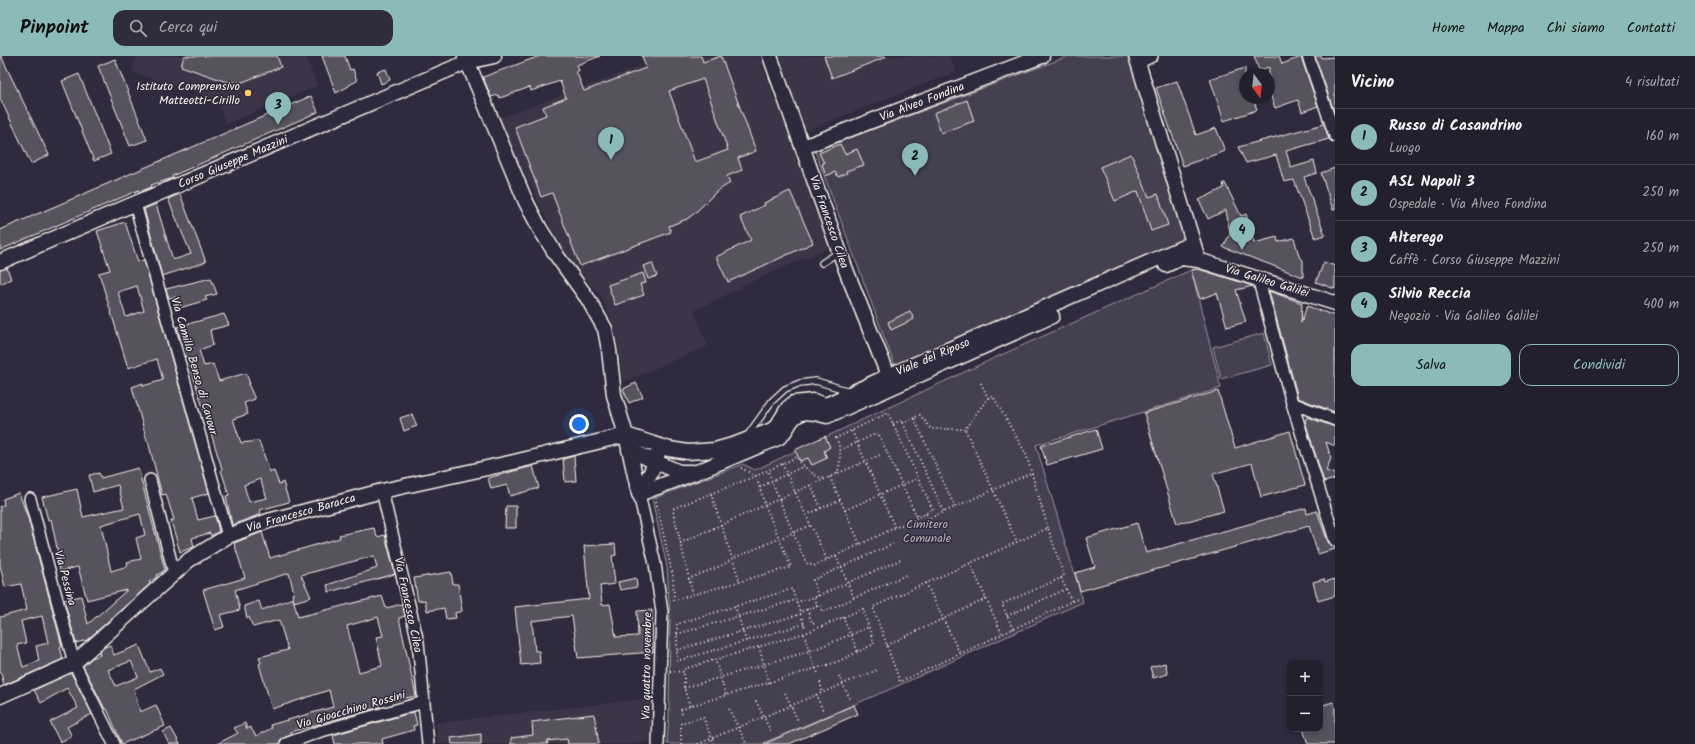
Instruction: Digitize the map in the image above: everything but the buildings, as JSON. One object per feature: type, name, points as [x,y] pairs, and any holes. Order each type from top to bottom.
[{"type":"street","name":"Corso Giuseppe Mazzini","points":[[0,262],[466,59],[494,56]]},
{"type":"street","name":"Via Francesco Cilea","points":[[770,56],[840,252],[891,382]]},
{"type":"street","name":"Via Alveo Fondina","points":[[803,147],[1042,56]]},
{"type":"street","points":[[1152,56],[1137,59],[1198,260]]},
{"type":"street","points":[[1308,56],[1335,136]]},
{"type":"street","points":[[466,59],[525,200],[540,229],[557,256],[588,299],[605,330],[609,350],[614,395],[626,435],[639,494]]},
{"type":"street","name":"Via Camillo Benso di Cavour","points":[[135,204],[228,536]]},
{"type":"street","name":"Viale del Riposo","points":[[639,494],[697,472],[782,436],[792,419],[799,414],[808,412],[827,416],[891,382],[1193,243]]},
{"type":"street","name":"Viale del Riposo","points":[[626,435],[688,452],[715,450],[772,430],[777,426],[788,408],[794,403],[813,401],[826,406],[853,393],[891,382],[1181,258],[1198,260]]},
{"type":"street","name":"Via Galileo Galilei","points":[[1198,260],[1335,302]]},
{"type":"street","points":[[1258,278],[1292,403],[1335,538]]},
{"type":"street","points":[[1292,403],[1335,420]]},
{"type":"street","name":"Via Francesco Baracca","points":[[0,696],[74,663],[189,560],[228,536],[268,521],[382,491],[514,462],[626,435]]},
{"type":"street","points":[[639,494],[655,462],[658,445]]},
{"type":"street","name":"Viale del Riposo","points":[[629,450],[679,472],[697,472]]},
{"type":"street","points":[[669,468],[664,462],[665,456],[669,452],[678,450]]},
{"type":"street","points":[[150,480],[174,573]]},
{"type":"street","name":"Via Francesco Cilea","points":[[382,491],[418,642],[428,744]]},
{"type":"street","name":"Via quattro novembre","points":[[639,494],[655,564],[662,612],[658,744]]},
{"type":"street","name":"Via Pessina","points":[[30,499],[74,663],[114,744]]},
{"type":"street","name":"Via Gioacchino Rossini","points":[[286,744],[318,732],[424,702]]},
{"type":"lane","points":[[822,263],[840,252]]},
{"type":"lane","points":[[744,441],[772,402],[785,389],[800,383],[816,381],[853,393]]},
{"type":"path","points":[[981,383],[988,398]]},
{"type":"path","points":[[965,429],[988,398],[993,396],[1026,454],[1064,576],[1002,604],[1013,629]]},
{"type":"path","points":[[768,471],[806,563],[814,566],[933,510],[888,413],[836,438],[840,450],[840,465],[837,474]]},
{"type":"path","points":[[903,423],[920,415],[931,429],[965,429]]},
{"type":"path","points":[[914,418],[955,507]]},
{"type":"path","points":[[894,424],[902,420],[944,512]]},
{"type":"path","points":[[965,429],[1017,542]]},
{"type":"path","points":[[852,431],[895,528]]},
{"type":"path","points":[[840,450],[878,433],[918,517]]},
{"type":"path","points":[[680,543],[880,455]]},
{"type":"path","points":[[693,595],[673,511],[674,508],[756,476],[797,457],[804,466],[819,478],[825,479]]},
{"type":"path","points":[[782,464],[827,560]]},
{"type":"path","points":[[760,487],[804,466]]},
{"type":"path","points":[[656,500],[673,577],[674,600],[791,567],[765,505],[756,476],[742,467],[735,470]]},
{"type":"path","points":[[926,514],[928,519],[1031,473]]},
{"type":"path","points":[[830,477],[860,544]]},
{"type":"path","points":[[845,510],[918,478]]},
{"type":"path","points":[[811,485],[822,508]]},
{"type":"path","points":[[710,494],[740,582]]},
{"type":"path","points":[[806,515],[840,500]]},
{"type":"path","points":[[688,579],[811,526]]},
{"type":"path","points":[[1048,528],[873,607],[900,682],[1079,598]]},
{"type":"path","points":[[818,596],[813,580],[893,544]]},
{"type":"path","points":[[836,556],[854,598]]},
{"type":"path","points":[[677,634],[815,597],[848,584],[900,560]]},
{"type":"path","points":[[970,563],[1002,634]]},
{"type":"path","points":[[677,650],[743,631],[820,605],[823,612],[908,574]]},
{"type":"path","points":[[1061,578],[1072,602]]},
{"type":"path","points":[[926,583],[960,654]]},
{"type":"path","points":[[792,589],[796,601],[804,625],[677,661],[677,624],[792,589]]},
{"type":"path","points":[[1007,616],[1066,589]]},
{"type":"path","points":[[815,597],[817,606]]},
{"type":"path","points":[[887,645],[986,599]]},
{"type":"path","points":[[735,606],[746,641]]},
{"type":"path","points":[[807,609],[812,624],[816,622]]},
{"type":"path","points":[[682,714],[681,710],[690,706],[837,662],[874,644],[863,609],[804,633],[684,669],[684,688],[690,706]]},
{"type":"path","points":[[843,617],[858,652]]},
{"type":"path","points":[[684,688],[809,651],[869,627]]},
{"type":"path","points":[[804,633],[818,674]]},
{"type":"path","points":[[758,647],[769,683]]},
{"type":"path","points":[[715,659],[726,696]]},
{"type":"path","points":[[698,744],[822,691],[877,670]]},
{"type":"path","points":[[672,671],[684,672]]},
{"type":"path","points":[[839,676],[850,699]]},
{"type":"path","points":[[820,682],[822,691]]},
{"type":"path","points":[[785,693],[798,721]]},
{"type":"path","points":[[816,694],[823,711]]},
{"type":"path","points":[[756,701],[771,732]]},
{"type":"path","points":[[729,710],[746,743]]},
{"type":"path","points":[[681,744],[681,723],[703,717],[714,744]]},
{"type":"shaded area","name":"Istituto Comprensivo Matteotti-Cirillo","points":[[137,56],[306,56],[317,86],[226,124],[217,100],[132,72]]},
{"type":"shaded area","points":[[669,56],[759,56],[831,247],[741,286],[740,288],[694,311],[708,346],[623,382],[615,328],[600,295],[566,258],[497,119]]},
{"type":"shaded area","points":[[778,56],[949,56],[956,72],[805,131]]},
{"type":"shaded area","points":[[652,698],[650,741],[633,744],[439,744],[436,723]]},
{"type":"green space","points":[[1069,56],[1128,56],[1186,239],[895,366],[815,151]]},
{"type":"green space","name":"Cimitero Comunale","points":[[1191,270],[1221,388],[1036,445],[1083,602],[893,688],[761,744],[667,744],[669,715],[670,615],[667,567],[652,499],[743,464],[755,470],[990,360]]},
{"type":"green space","points":[[1264,333],[1272,365],[1221,379],[1213,347]]},
{"type":"place","name":"Istituto Comprensivo Matteotti-Cirillo","points":[[248,93]]},
{"type":"place","name":"Alterego","points":[[278,125]]},
{"type":"place","name":"Russo di Casandrino","points":[[611,160]]},
{"type":"place","name":"ASL Napoli 3","points":[[915,176]]},
{"type":"place","name":"Silvio Reccia","points":[[1242,250]]}]
